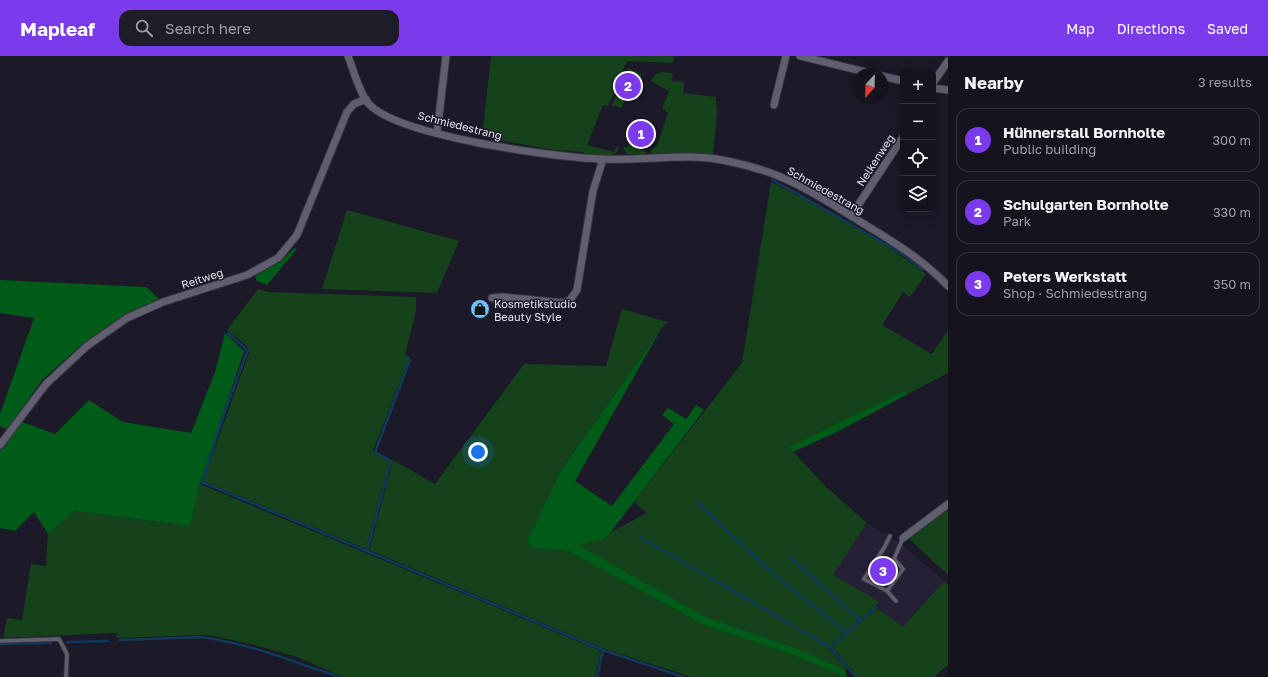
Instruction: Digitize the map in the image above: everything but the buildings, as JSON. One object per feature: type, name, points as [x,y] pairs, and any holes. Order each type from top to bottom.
[{"type":"street","name":"Schmiedestrang","points":[[348,56],[366,99],[376,110],[385,115],[438,133],[504,148],[555,156],[602,160],[698,158],[720,160],[768,172],[795,183],[912,253],[934,271],[948,286]]},
{"type":"street","points":[[438,133],[446,56]]},
{"type":"street","points":[[774,105],[786,56]]},
{"type":"street","points":[[802,56],[852,68]]},
{"type":"street","points":[[936,79],[948,61]]},
{"type":"street","points":[[888,77],[900,80]]},
{"type":"street","points":[[936,88],[948,90]]},
{"type":"street","name":"Reitweg","points":[[0,445],[46,384],[87,346],[127,318],[163,302],[246,275],[278,258],[296,235],[347,112],[354,104],[366,99]]},
{"type":"street","name":"Nelkenweg","points":[[851,216],[901,140]]},
{"type":"street","points":[[492,298],[503,297],[564,303],[570,300],[577,290],[593,190],[602,160]]},
{"type":"street","points":[[903,538],[948,504]]},
{"type":"lane","points":[[890,536],[864,579],[887,591],[896,601]]},
{"type":"lane","points":[[887,591],[903,569],[894,559],[903,538]]},
{"type":"lane","points":[[0,641],[58,639],[67,654],[66,677]]},
{"type":"shaded area","points":[[867,523],[905,547],[944,581],[903,628],[877,608],[879,602],[832,575]]},
{"type":"green space","points":[[491,56],[674,56],[673,63],[627,61],[608,106],[603,105],[587,145],[614,152],[617,146],[619,148],[617,152],[611,157],[583,155],[584,152],[555,150],[482,137]]},
{"type":"green space","points":[[628,68],[642,74],[630,100],[626,99],[621,108],[612,105]]},
{"type":"green space","points":[[661,72],[673,73],[672,81],[684,82],[683,93],[716,97],[717,113],[713,156],[651,155],[651,150],[657,146],[668,113],[662,108],[669,91],[651,81],[655,75]]},
{"type":"green space","points":[[629,144],[647,152],[645,155],[627,154],[624,146],[627,148]]},
{"type":"green space","points":[[771,182],[811,202],[870,235],[908,260],[926,274],[910,297],[903,292],[882,325],[932,354],[948,330],[948,373],[908,394],[905,390],[789,447],[825,486],[867,523],[833,575],[880,602],[828,647],[847,669],[845,670],[796,648],[706,617],[577,545],[604,539],[611,532],[647,513],[634,502],[742,363]]},
{"type":"green space","points":[[347,210],[459,241],[437,293],[322,289]]},
{"type":"green space","points":[[294,248],[297,249],[267,285],[257,281],[255,276],[280,262]]},
{"type":"green space","points":[[0,280],[146,287],[159,299],[124,315],[85,342],[42,380],[7,430],[0,426],[0,414],[34,318],[0,313]]},
{"type":"green space","points":[[258,289],[269,292],[416,297],[416,311],[405,355],[410,357],[373,451],[390,461],[366,549],[203,481],[249,353],[247,346],[227,330]]},
{"type":"green space","points":[[622,309],[668,322],[661,329],[562,469],[536,548],[568,551],[703,625],[793,655],[841,675],[841,677],[691,677],[602,648],[369,550],[393,460],[435,484],[524,364],[606,366]]},
{"type":"green space","points":[[661,329],[575,481],[612,506],[674,424],[662,415],[668,408],[686,419],[696,405],[704,410],[611,532],[604,539],[578,545],[706,617],[796,648],[845,670],[847,677],[841,677],[841,675],[793,655],[703,625],[568,551],[536,548],[526,543],[562,469]]},
{"type":"green space","points":[[225,333],[244,351],[200,484],[190,526],[74,511],[48,534],[34,512],[15,531],[0,528],[0,451],[22,422],[55,434],[89,400],[123,422],[191,433],[215,372]]},
{"type":"green space","points":[[905,390],[908,394],[841,430],[793,452],[789,447]]},
{"type":"green space","points":[[200,484],[601,651],[595,677],[343,677],[297,657],[214,636],[202,635],[117,638],[116,633],[3,638],[7,618],[22,620],[31,564],[46,566],[48,534],[73,511],[190,526]]},
{"type":"green space","points":[[948,507],[948,575],[907,537]]},
{"type":"green space","points":[[944,581],[948,585],[948,665],[934,677],[857,677],[832,647],[877,608],[903,627]]},
{"type":"waterway","points":[[772,180],[901,253],[922,269]]},
{"type":"waterway","points":[[228,333],[245,348],[247,352],[224,414],[202,482],[603,650]]},
{"type":"waterway","points":[[367,551],[391,461],[375,452],[410,360]]},
{"type":"waterway","points":[[697,502],[770,571],[847,633]]},
{"type":"waterway","points":[[640,537],[830,647],[856,677]]},
{"type":"waterway","points":[[790,557],[861,621]]},
{"type":"waterway","points":[[830,647],[876,607]]},
{"type":"waterway","points":[[120,640],[202,637],[230,642],[258,650],[338,677]]},
{"type":"waterway","points":[[67,642],[108,641]]},
{"type":"waterway","points":[[0,644],[51,643]]},
{"type":"waterway","points":[[597,677],[603,650],[683,677]]},
{"type":"place","name":"Schulgarten Bornholte","points":[[628,86]]},
{"type":"place","name":"Hühnerstall Bornholte","points":[[641,134]]},
{"type":"place","name":"Kosmetikstudio Beauty Style","points":[[480,309]]},
{"type":"place","name":"Peters Werkstatt","points":[[883,571]]}]
